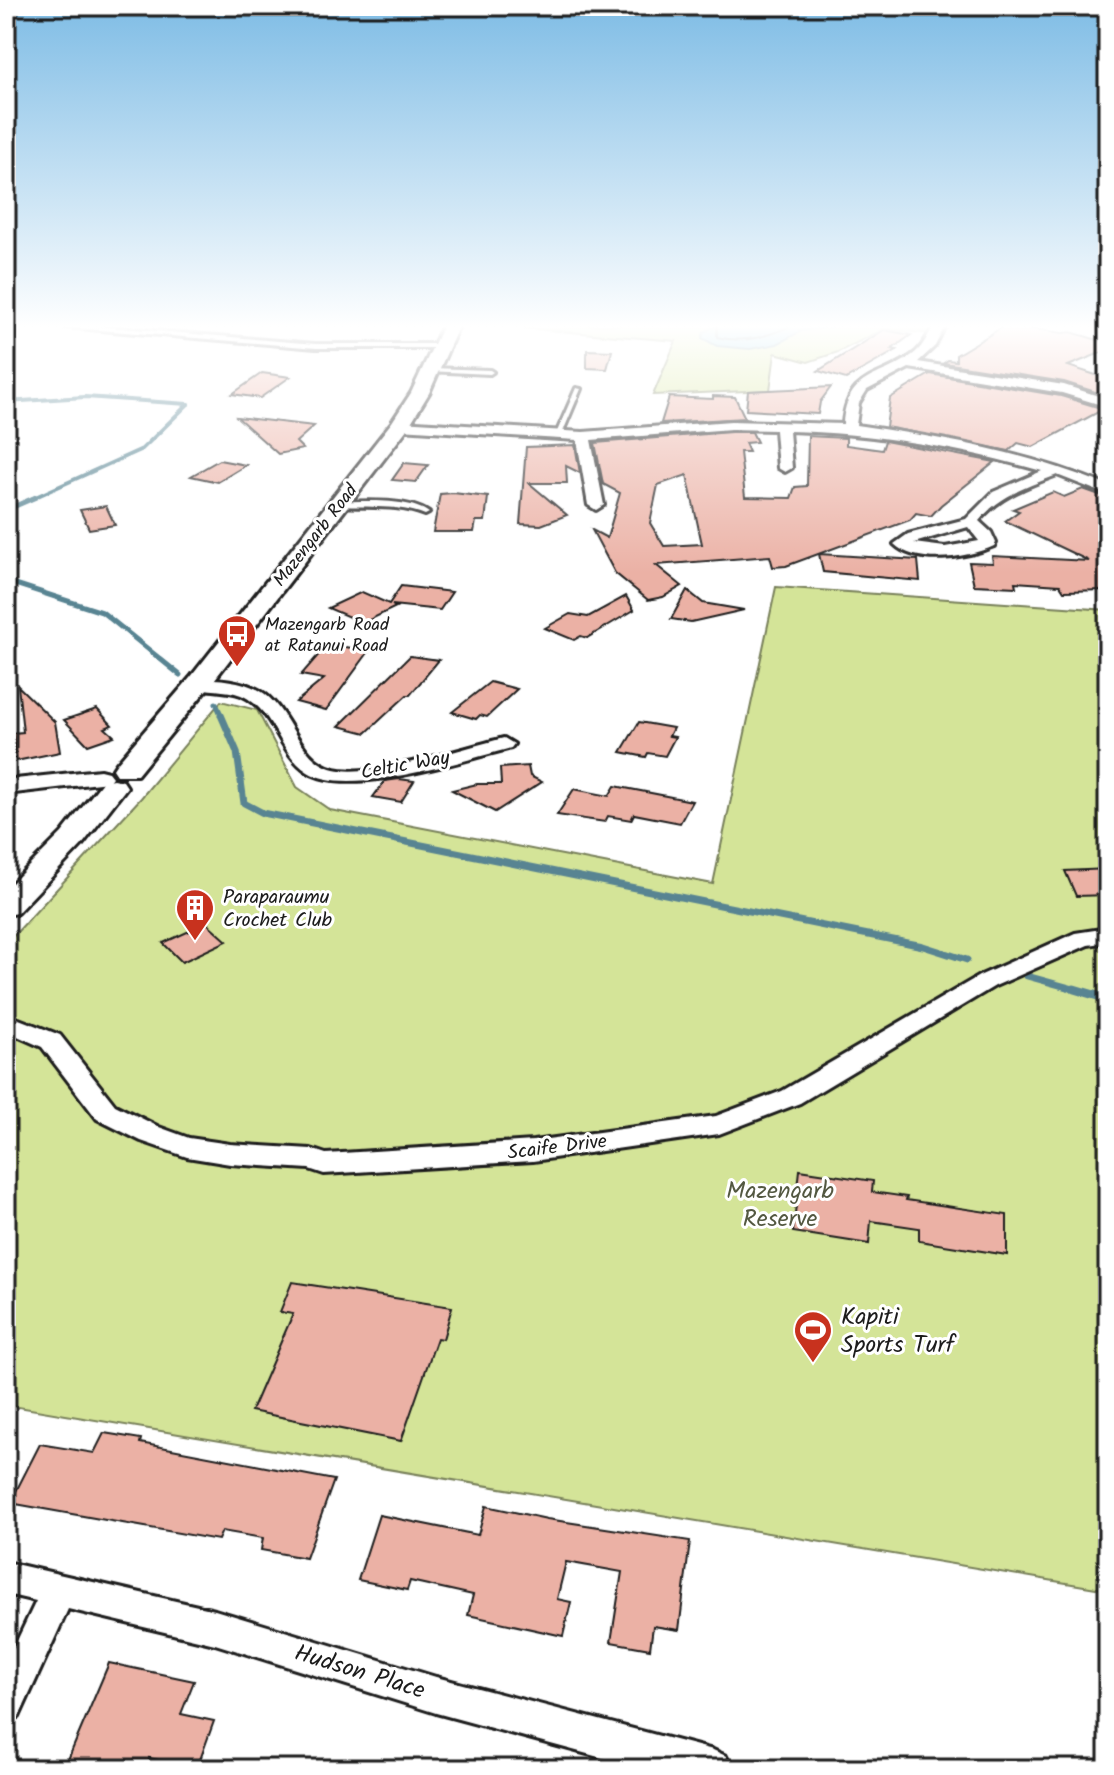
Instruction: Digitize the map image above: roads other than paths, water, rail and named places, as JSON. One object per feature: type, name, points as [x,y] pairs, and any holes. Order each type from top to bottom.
[{"type":"main road","name":"Mazengarb Road","points":[[6,906],[72,839],[113,778],[199,683],[340,504],[400,425],[409,408]]},
{"type":"street","points":[[849,428],[852,408]]},
{"type":"street","points":[[400,425],[583,436],[731,425],[849,428],[972,447],[1057,470],[1108,491]]},
{"type":"street","points":[[782,425],[785,468]]},
{"type":"street","points":[[583,436],[596,505]]},
{"type":"street","points":[[971,522],[981,507],[997,494],[1057,470]]},
{"type":"street","name":"Celtic Way","points":[[199,683],[239,688],[256,695],[269,707],[308,763],[329,775],[376,773],[504,744]]},
{"type":"street","points":[[6,787],[113,778]]},
{"type":"street","name":"Scaife Drive","points":[[6,1022],[51,1041],[106,1112],[187,1147],[230,1154],[311,1159],[324,1164],[533,1151],[719,1125],[791,1097],[987,981],[1083,938],[1108,935]]},
{"type":"street","name":"Hudson Place","points":[[6,1578],[215,1627],[436,1695],[713,1769]]},
{"type":"street","points":[[6,1704],[60,1589]]},
{"type":"lane","points":[[559,434],[570,408]]},
{"type":"lane","points":[[340,504],[405,505],[419,508],[425,513]]},
{"type":"waterway","points":[[31,499],[142,449],[184,408]]},
{"type":"waterway","points":[[6,510],[36,497]]},
{"type":"waterway","points":[[6,581],[102,612],[180,675]]},
{"type":"waterway","points":[[216,703],[222,717]]},
{"type":"waterway","points":[[221,715],[237,752],[244,803],[263,813],[923,946],[967,960]]},
{"type":"waterway","points":[[1027,976],[1077,990]]},
{"type":"waterway","points":[[1077,990],[1108,999]]},
{"type":"place","name":"Mazengarb Road at Ratanui Road","points":[[237,668]]},
{"type":"place","name":"Paraparaumu Crochet Club","points":[[195,942]]},
{"type":"place","name":"Kapiti Sports Turf","points":[[813,1364]]},
{"type":"park label","name":"Mazengarb Reserve","points":[[780,1204]]}]
